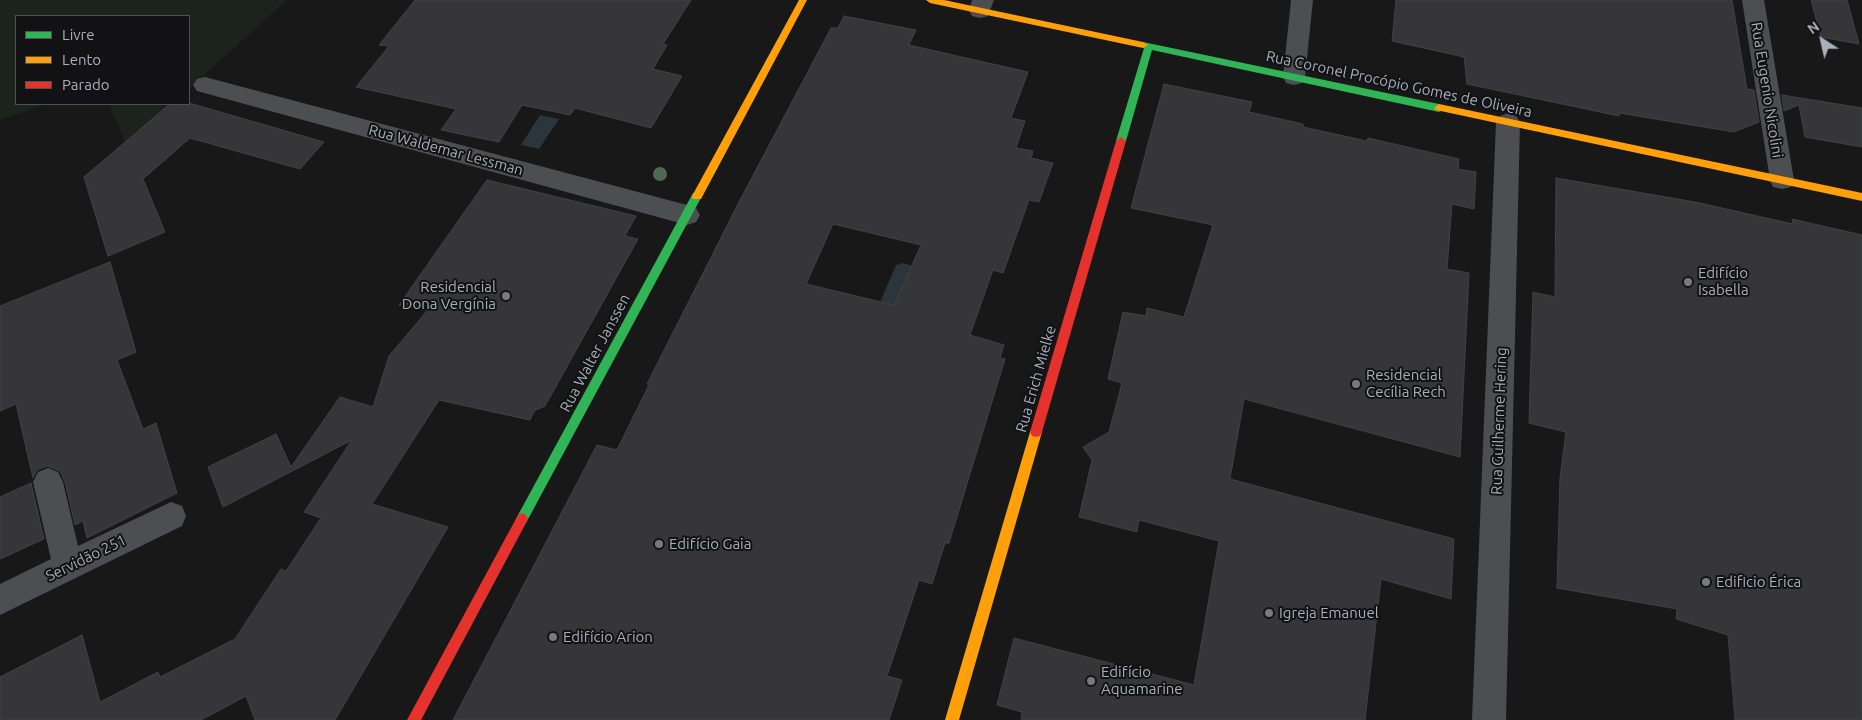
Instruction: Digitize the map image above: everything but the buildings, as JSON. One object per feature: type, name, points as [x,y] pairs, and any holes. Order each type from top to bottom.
[{"type":"street","name":"Rua Walter Janssen","points":[[414,720],[803,0]]},
{"type":"street","name":"Rua Coronel Procópio Gomes de Oliveira","points":[[930,0],[982,5],[1149,46],[1862,197]]},
{"type":"street","points":[[1294,77],[1302,0]]},
{"type":"street","name":"Rua Eugenio Nicolini","points":[[1753,0],[1782,180]]},
{"type":"street","name":"Rua Erich Mielke","points":[[952,720],[1149,46]]},
{"type":"street","name":"Rua Waldemar Lessman","points":[[205,85],[687,215]]},
{"type":"street","name":"Rua Guilherme Hering","points":[[1489,720],[1508,122]]},
{"type":"street","points":[[48,482],[68,567]]},
{"type":"street","name":"Servidão 251","points":[[0,600],[171,516]]},
{"type":"shaded area","points":[[0,0],[287,0],[190,88],[190,15],[15,15],[15,105],[43,105],[0,120]]},
{"type":"shaded area","points":[[109,105],[172,105],[127,146]]},
{"type":"shaded area","points":[[540,115],[559,119],[539,149],[521,145]]},
{"type":"shaded area","points":[[903,263],[916,267],[902,307],[885,306],[881,300],[896,265]]},
{"type":"traffic: fast","points":[[1143,45],[1439,108]]},
{"type":"traffic: fast","points":[[1121,141],[1149,46]]},
{"type":"traffic: fast","points":[[522,519],[697,196]]},
{"type":"traffic: slow","points":[[697,196],[803,0]]},
{"type":"traffic: slow","points":[[930,0],[1143,45]]},
{"type":"traffic: slow","points":[[1439,108],[1862,197]]},
{"type":"traffic: slow","points":[[952,720],[1036,432]]},
{"type":"traffic: jam","points":[[1036,432],[1121,141]]},
{"type":"traffic: jam","points":[[414,720],[522,519]]},
{"type":"place","name":"Edifício Isabella","points":[[1688,282]]},
{"type":"place","name":"Residencial Dona Vergínia","points":[[506,296]]},
{"type":"place","name":"Residencial Cecília Rech","points":[[1356,384]]},
{"type":"place","name":"Edifício Gaia","points":[[659,544]]},
{"type":"place","name":"Edificio Érica","points":[[1706,582]]},
{"type":"place","name":"Igreja Emanuel","points":[[1269,613]]},
{"type":"place","name":"Edifício Arion","points":[[553,637]]},
{"type":"place","name":"Edifício Aquamarine","points":[[1091,681]]}]
